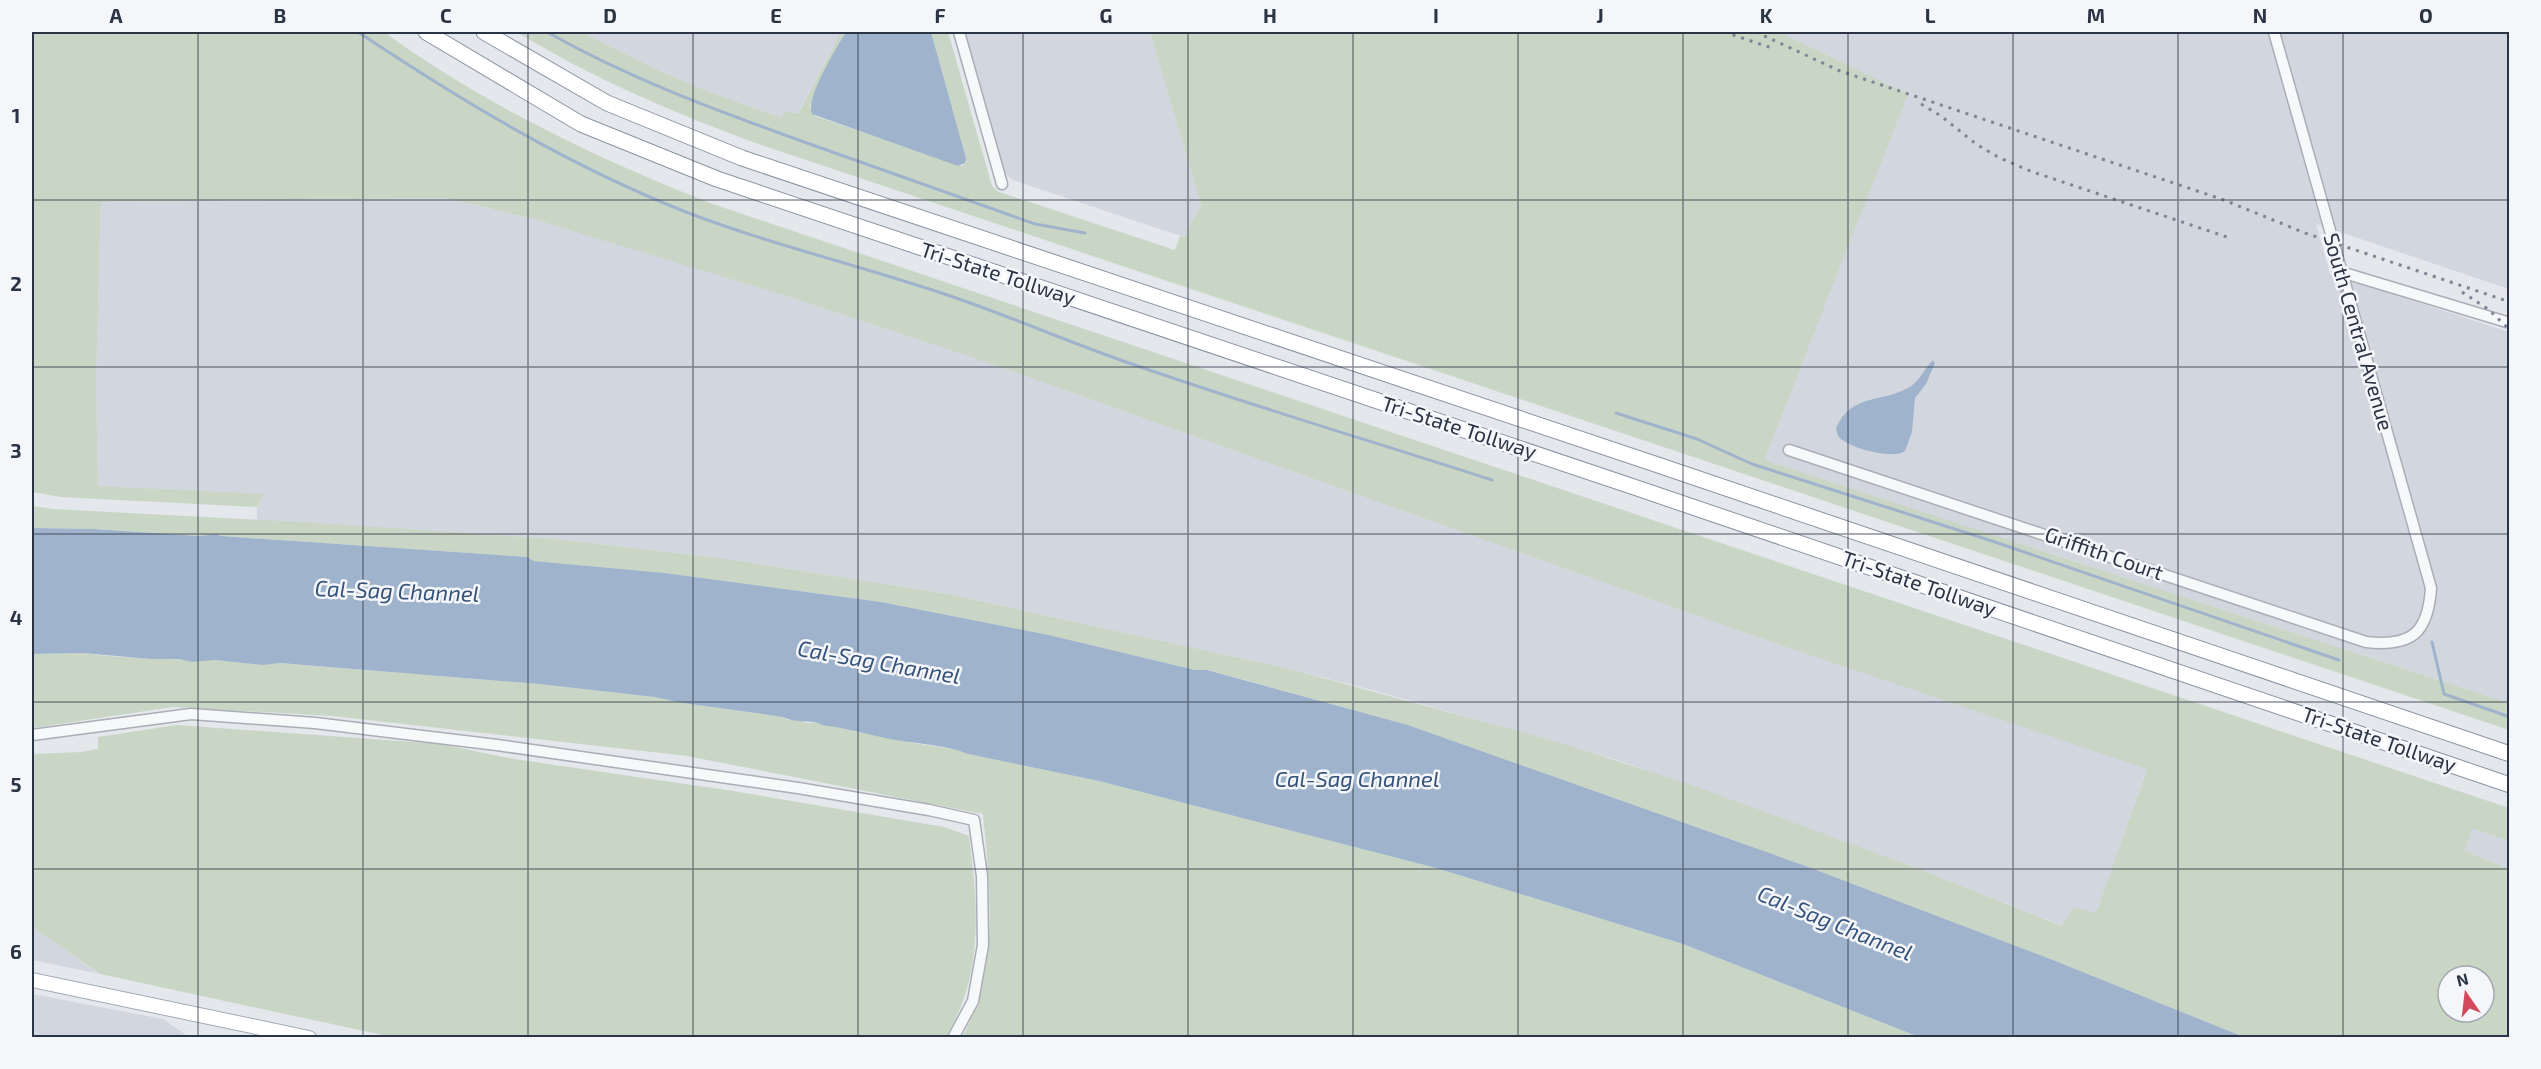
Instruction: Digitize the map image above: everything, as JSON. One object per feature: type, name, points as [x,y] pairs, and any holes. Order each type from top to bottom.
[{"type":"highway","name":"Tri-State Tollway","points":[[426,32],[581,124],[717,179],[1643,490],[2510,785]]},
{"type":"highway","name":"Tri-State Tollway","points":[[484,32],[607,103],[742,158],[2510,754]]},
{"type":"main road","points":[[32,980],[309,1038]]},
{"type":"street","points":[[959,32],[1002,184]]},
{"type":"street","name":"South Central Avenue","points":[[2274,32],[2431,588],[2429,611],[2418,631]]},
{"type":"street","points":[[2340,272],[2510,323]]},
{"type":"street","name":"Griffith Court","points":[[1789,450],[2366,642],[2397,643],[2418,631]]},
{"type":"street","points":[[32,735],[191,714],[315,723],[497,745],[798,788],[974,820],[982,876],[983,945],[973,1000],[953,1038]]},
{"type":"shaded area","points":[[581,32],[841,32],[793,122],[707,91],[660,71]]},
{"type":"shaded area","points":[[964,32],[1150,32],[1201,205],[1184,237],[1013,180],[1008,176],[1002,169]]},
{"type":"shaded area","points":[[1779,32],[2509,32],[2509,289],[2316,224],[2330,274],[2509,332],[2509,703],[1763,460],[1907,94]]},
{"type":"shaded area","points":[[445,198],[533,219],[651,254],[980,360],[1748,634],[2147,768],[2096,914],[2063,926],[1917,868],[1620,761],[1376,691],[1290,669],[948,594],[728,559],[557,539],[257,520],[257,507],[265,495],[98,486],[96,380],[101,202]]},
{"type":"shaded area","points":[[2472,829],[2509,841],[2509,869],[2465,851]]},
{"type":"shaded area","points":[[32,927],[99,974],[32,960]]},
{"type":"shaded area","points":[[32,994],[163,1019],[189,1037],[32,1037]]},
{"type":"green space","points":[[32,32],[384,32],[461,83],[541,128],[667,186],[710,203],[2509,808],[2509,841],[2472,829],[2465,851],[2509,869],[2509,1037],[2244,1037],[2053,960],[1803,865],[1408,725],[1208,670],[1195,670],[1049,635],[881,602],[665,573],[534,561],[527,557],[217,534],[199,536],[94,529],[32,528],[32,506],[557,539],[728,559],[948,594],[1290,669],[1558,742],[1694,786],[1917,868],[2062,926],[2073,907],[2096,913],[2147,769],[1748,634],[980,360],[783,295],[533,219],[445,198],[101,202],[96,380],[98,486],[265,494],[257,507],[61,497],[32,492]]},
{"type":"green space","points":[[517,32],[581,32],[660,71],[782,118],[785,111],[798,114],[841,32],[846,32],[823,74],[810,106],[815,116],[962,166],[966,158],[931,32],[948,32],[992,186],[999,192],[1175,250],[1180,236],[1184,237],[1201,205],[1150,32],[1779,32],[1908,94],[1764,460],[2509,703],[2509,730],[761,145],[698,121],[605,80]]},
{"type":"green space","points":[[82,653],[132,658],[280,663],[539,684],[654,697],[783,717],[788,720],[801,720],[806,723],[817,722],[895,740],[957,750],[1099,781],[1436,868],[1683,944],[1919,1037],[962,1037],[974,1011],[987,957],[989,899],[983,814],[687,756],[333,716],[173,707],[32,728],[32,654]]},
{"type":"green space","points":[[177,725],[441,744],[514,759],[733,791],[944,827],[969,836],[976,914],[972,964],[967,989],[946,1037],[392,1037],[100,974],[32,927],[32,754],[98,749],[98,737]]},
{"type":"water","points":[[846,32],[931,32],[966,158],[965,163],[958,166],[812,114],[811,106],[817,85]]},
{"type":"water","points":[[1933,360],[1935,363],[1926,384],[1915,398],[1912,432],[1905,451],[1890,454],[1870,451],[1851,445],[1838,436],[1836,428],[1850,409],[1868,400],[1898,393],[1908,388]]},
{"type":"water","name":"Cal-Sag Channel","points":[[32,528],[94,529],[199,536],[217,534],[527,557],[534,561],[665,573],[881,602],[1049,635],[1195,670],[1207,670],[1408,725],[1803,865],[2053,960],[2244,1037],[1919,1037],[1683,944],[1436,868],[1099,781],[942,747],[824,726],[815,722],[794,721],[783,717],[654,697],[539,684],[280,663],[263,665],[215,660],[192,662],[179,659],[82,653],[32,654]]},
{"type":"waterway","points":[[358,32],[517,131],[600,174],[686,212],[956,298],[1174,378],[1492,480]]},
{"type":"waterway","points":[[547,32],[643,80],[740,118],[1035,224],[1085,233]]},
{"type":"waterway","points":[[1616,413],[1697,439],[1752,464],[1992,541],[2339,660]]},
{"type":"waterway","points":[[2432,642],[2444,694],[2510,717]]},
{"type":"railway","points":[[1724,32],[1775,49]]},
{"type":"railway","points":[[1756,32],[1840,71],[2224,200],[2305,233],[2510,302]]},
{"type":"railway","points":[[1921,104],[1941,116],[1976,144],[2030,171],[2227,237]]},
{"type":"railway","points":[[2462,292],[2488,309],[2510,330]]}]
